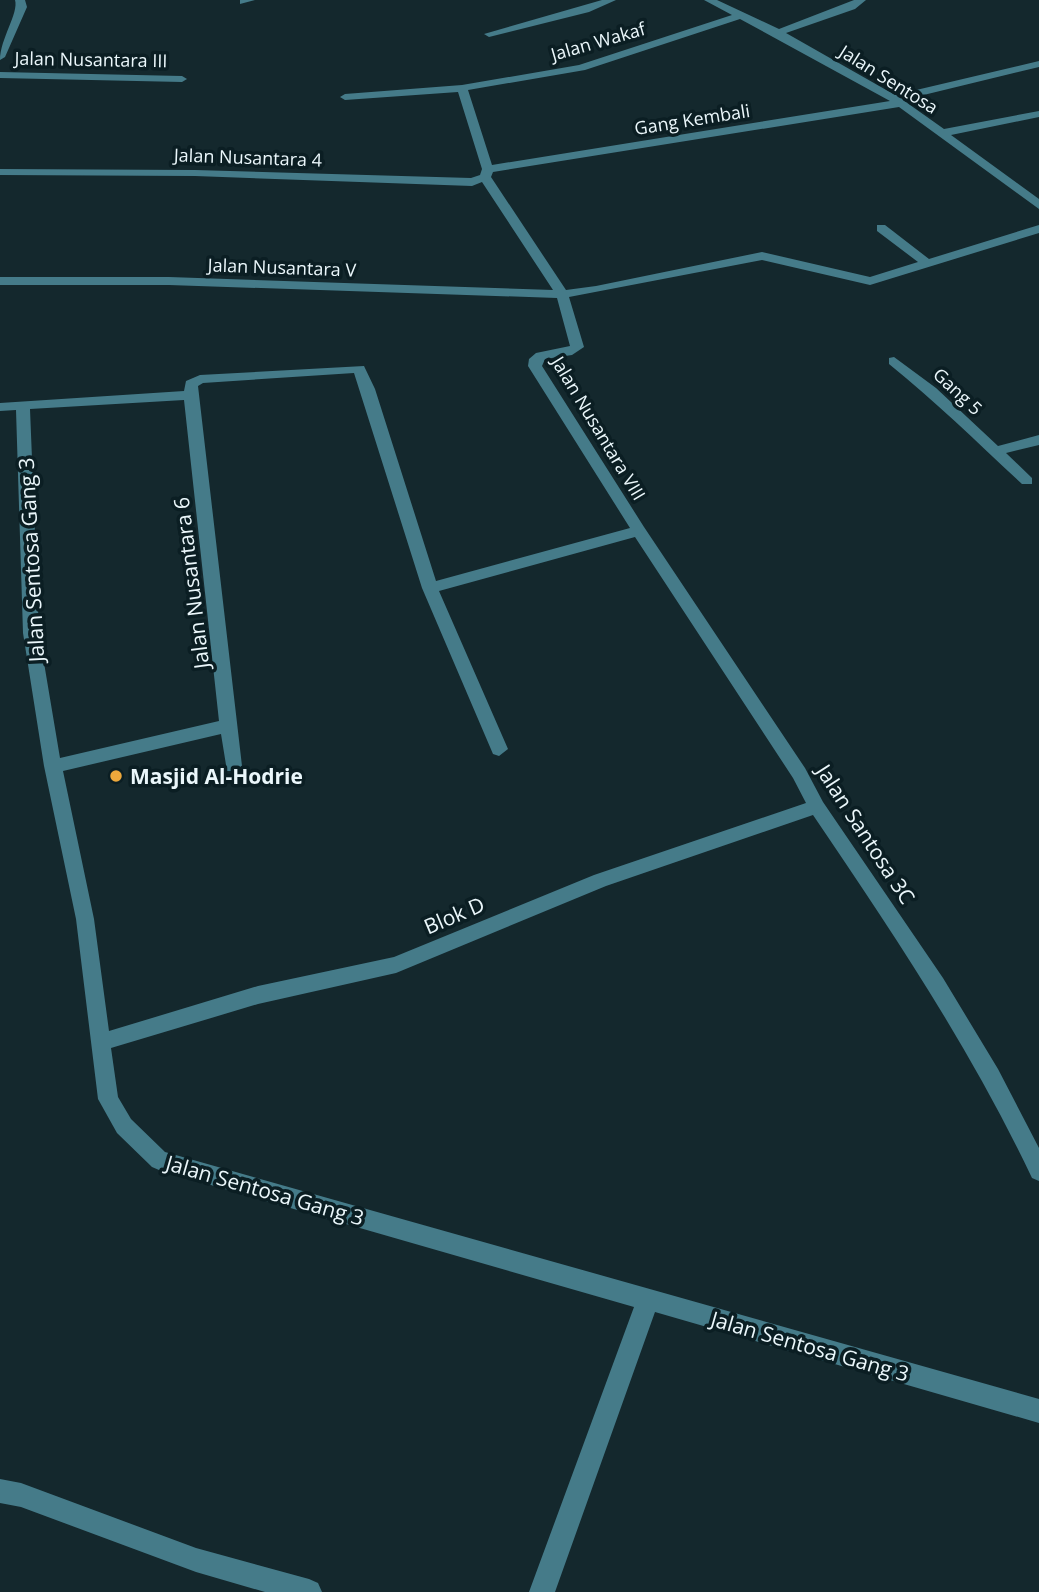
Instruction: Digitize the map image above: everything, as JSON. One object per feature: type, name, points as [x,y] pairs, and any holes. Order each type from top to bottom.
[{"type":"street","points":[[0,57],[22,7],[20,0]]},
{"type":"street","points":[[489,34],[585,10],[611,0]]},
{"type":"street","name":"Jalan Sentosa","points":[[709,0],[778,33],[897,101],[1039,205]]},
{"type":"street","points":[[778,33],[851,7],[861,0]]},
{"type":"street","name":"Jalan Wakaf","points":[[345,97],[462,88],[581,68],[741,15]]},
{"type":"street","name":"Gang Kembali","points":[[487,173],[897,101],[1039,64]]},
{"type":"street","name":"Jalan Nusantara III","points":[[0,75],[182,79]]},
{"type":"street","points":[[462,88],[487,173],[562,294]]},
{"type":"street","points":[[943,133],[1039,114]]},
{"type":"street","name":"Jalan Nusantara 4","points":[[0,172],[195,173],[472,182],[487,173]]},
{"type":"street","points":[[881,228],[929,264]]},
{"type":"street","name":"Jalan Nusantara V","points":[[0,281],[169,281],[562,294],[596,290],[762,256],[870,281],[1039,229]]},
{"type":"street","name":"Jalan Nusantara VIII","points":[[562,294],[577,347],[572,352],[543,354],[536,359],[535,366],[639,531]]},
{"type":"street","name":"Gang 5","points":[[894,361],[931,391],[1027,481]]},
{"type":"street","points":[[0,407],[190,395],[191,384],[200,379],[359,369],[368,389],[430,588],[499,749]]},
{"type":"street","name":"Jalan Nusantara 6","points":[[190,395],[233,766]]},
{"type":"street","name":"Jalan Sentosa Gang 3","points":[[23,407],[31,633],[53,766],[85,919],[108,1099],[124,1126],[159,1160],[1039,1411]]},
{"type":"street","points":[[993,452],[1039,440]]},
{"type":"street","points":[[430,588],[639,531]]},
{"type":"street","name":"Jalan Santosa 3C","points":[[639,531],[799,773],[817,807],[948,999],[1022,1133],[1039,1171]]},
{"type":"street","points":[[53,766],[230,726]]},
{"type":"street","name":"Blok D","points":[[101,1042],[258,995],[396,965],[600,880],[817,807]]},
{"type":"street","points":[[542,1592],[648,1300]]},
{"type":"street","points":[[0,1491],[21,1495],[196,1560],[309,1592]]},
{"type":"place","name":"Masjid Al-Hodrie","points":[[116,776]]}]
